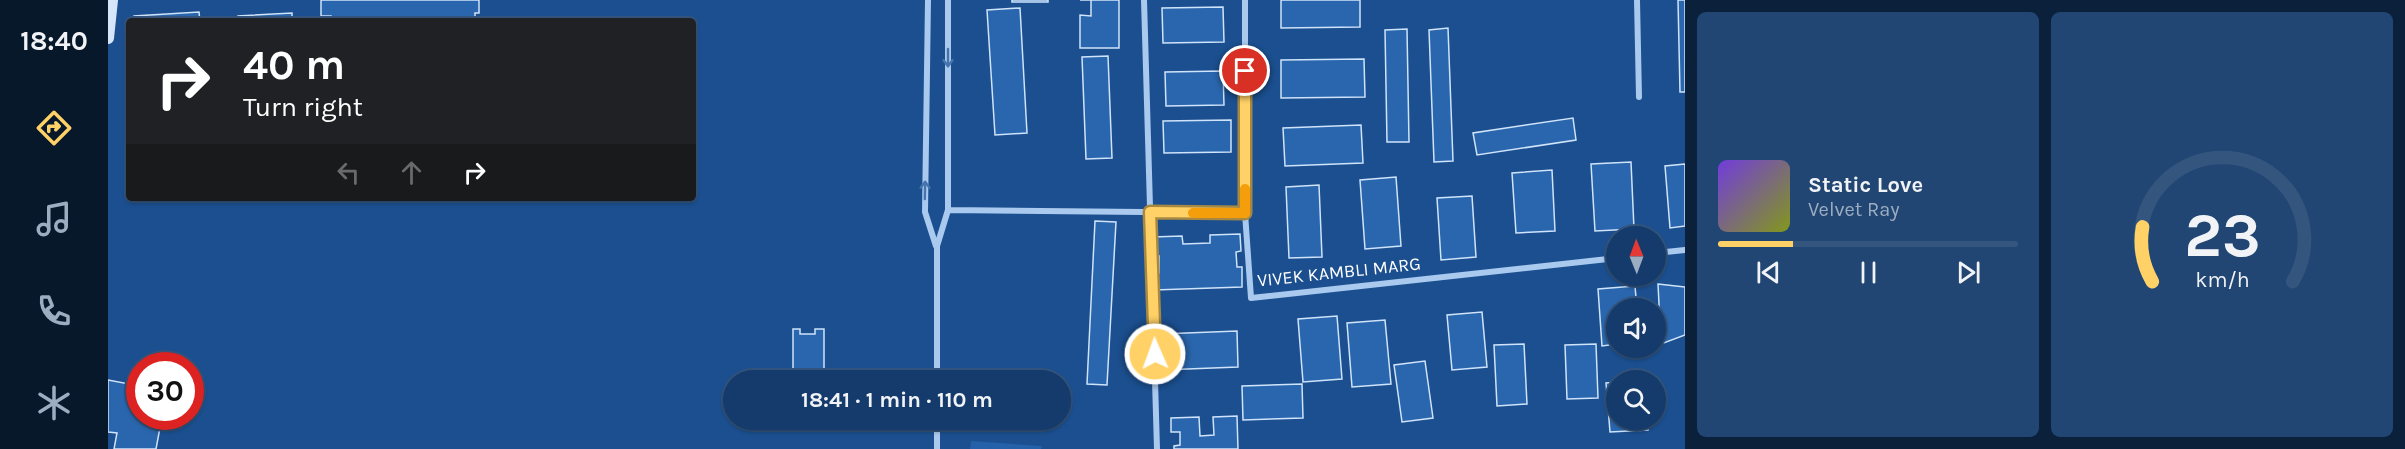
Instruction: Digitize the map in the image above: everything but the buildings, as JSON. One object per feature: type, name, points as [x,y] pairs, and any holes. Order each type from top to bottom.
[{"type":"street","points":[[108,38],[112,0]]},
{"type":"street","points":[[928,0],[925,212],[937,246]]},
{"type":"street","points":[[937,370],[937,246],[948,210],[948,0]]},
{"type":"street","points":[[1144,0],[1157,449]]},
{"type":"street","name":"VIVEK KAMBLI MARG","points":[[1245,0],[1245,213],[1251,298],[1606,259]]},
{"type":"street","points":[[1637,0],[1639,97]]},
{"type":"street","points":[[948,210],[1245,213]]},
{"type":"street","points":[[1666,252],[1685,250]]},
{"type":"street","points":[[937,430],[937,449]]},
{"type":"shaded area","points":[[971,441],[1042,446],[1041,449],[970,449]]},
{"type":"slow traffic","points":[[1193,213],[1245,213],[1245,189]]},
{"type":"route","points":[[1155,354],[1150,212],[1245,213],[1245,71]]}]
